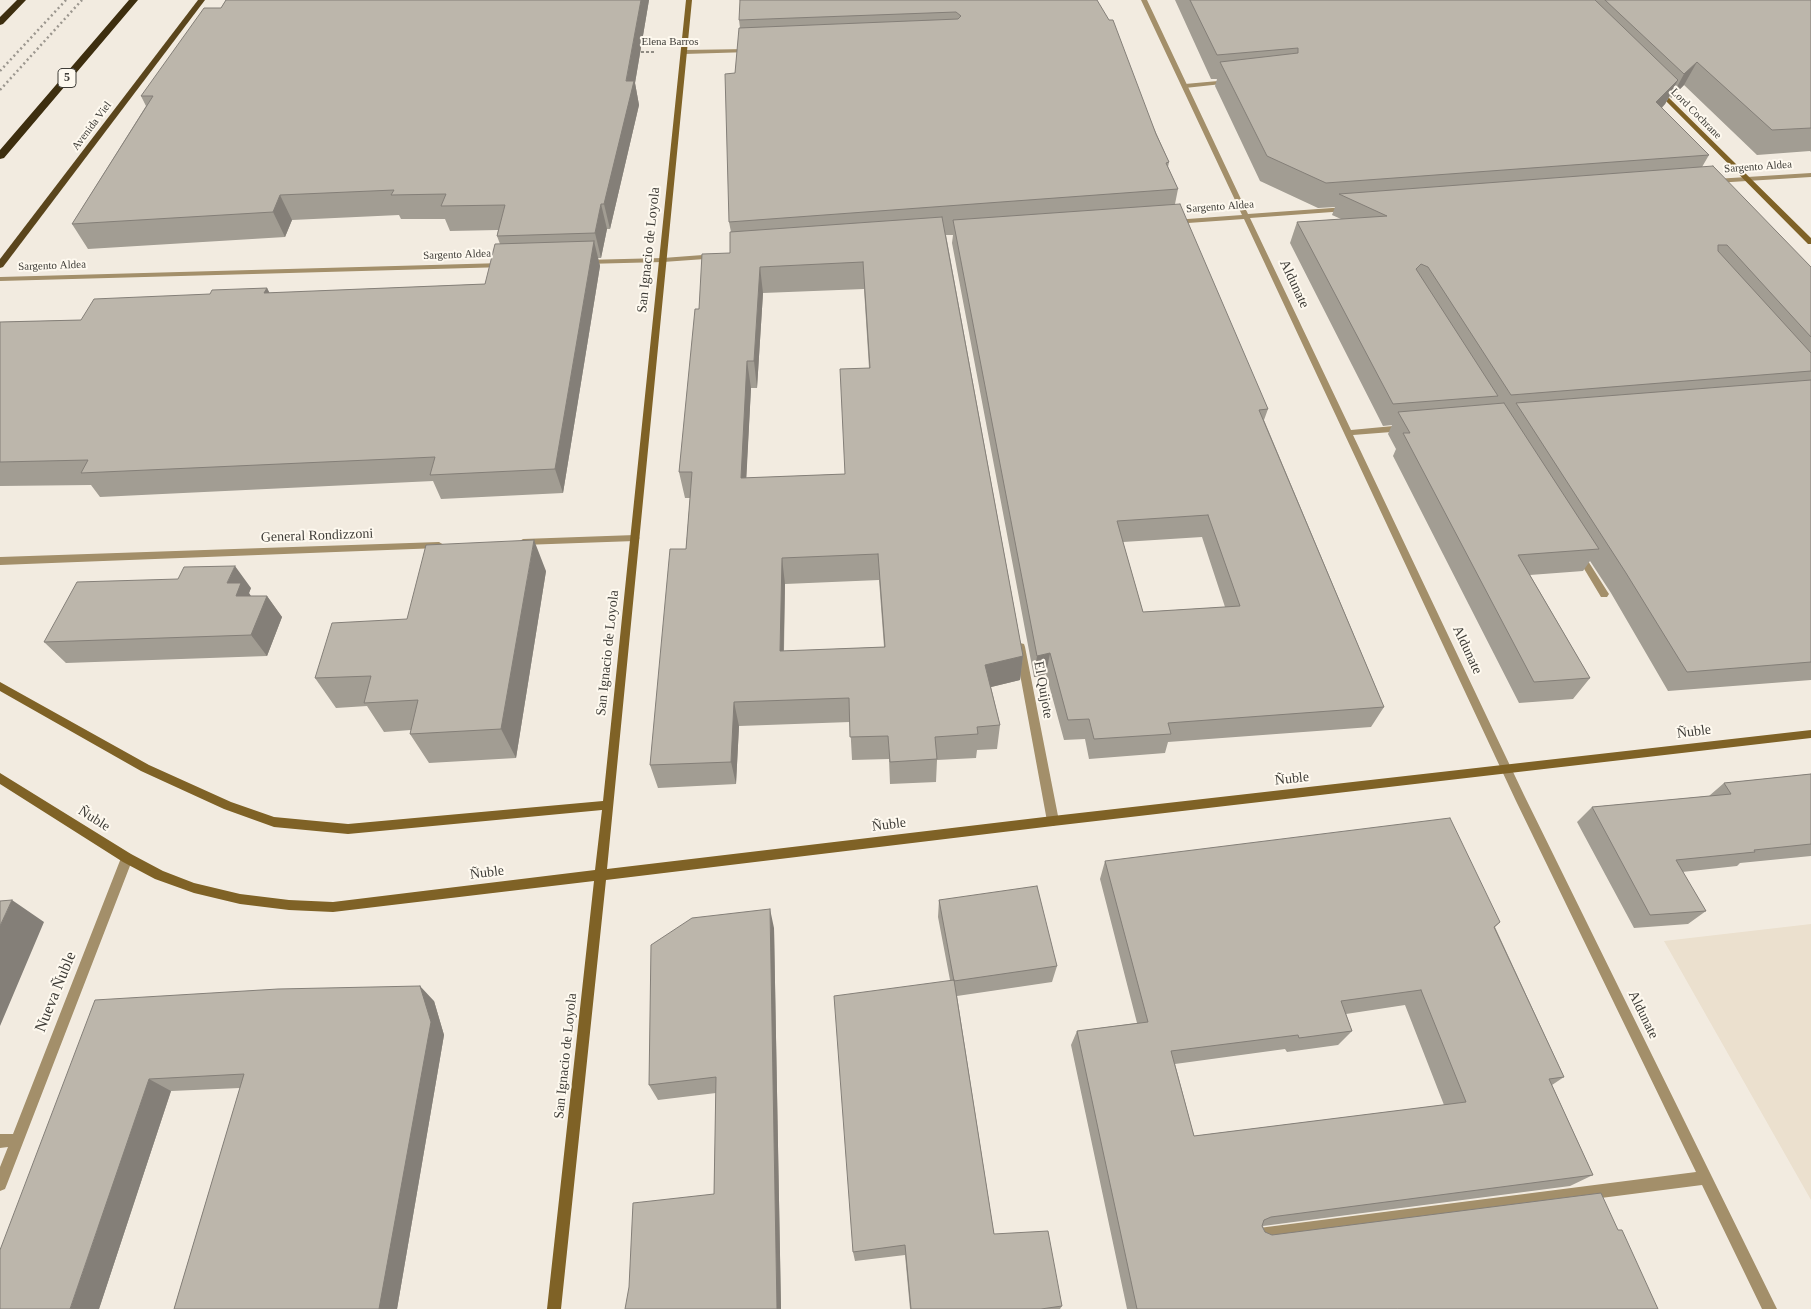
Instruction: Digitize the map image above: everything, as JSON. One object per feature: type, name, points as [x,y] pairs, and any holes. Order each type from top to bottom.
[{"type":"highway","points":[[0,22],[22,0]]},
{"type":"highway","name":"5","points":[[0,156],[134,0]]},
{"type":"main road","name":"Avenida Viel","points":[[0,265],[202,0]]},
{"type":"street","name":"San Ignacio de Loyola","points":[[554,1309],[601,874],[690,0]]},
{"type":"street","name":"Aldunate","points":[[1144,0],[1506,770],[1770,1309]]},
{"type":"street","name":"Elena Barros","points":[[684,52],[754,51]]},
{"type":"street","points":[[1185,86],[1233,81]]},
{"type":"street","name":"Lord Cochrane","points":[[1655,88],[1811,242]]},
{"type":"street","name":"Sargento Aldea","points":[[1706,182],[1811,174]]},
{"type":"street","name":"Sargento Aldea","points":[[1168,222],[1354,208]]},
{"type":"street","points":[[575,262],[663,260],[729,255]]},
{"type":"street","name":"Sargento Aldea","points":[[0,279],[516,264]]},
{"type":"street","points":[[1348,433],[1417,427]]},
{"type":"street","points":[[518,542],[635,538]]},
{"type":"street","points":[[1573,544],[1604,594]]},
{"type":"street","name":"General Rondizzoni","points":[[0,561],[448,545]]},
{"type":"street","name":"El Quijote","points":[[1019,638],[1053,821]]},
{"type":"street","points":[[0,686],[145,768],[228,806],[274,822],[348,829],[608,805]]},
{"type":"street","name":"Ñuble","points":[[0,778],[127,858],[159,875],[194,888],[231,897],[289,905],[333,907],[1053,821],[1811,734]]},
{"type":"street","name":"Nueva Ñuble","points":[[0,1184],[127,858]]},
{"type":"street","points":[[0,1141],[17,1140]]},
{"type":"street","points":[[1259,1235],[1706,1178]]},
{"type":"path","name":"Elena Barros","points":[[630,52],[684,52]]},
{"type":"shaded area","points":[[1811,924],[1811,1200],[1664,941]]},
{"type":"building","points":[[226,0],[641,0],[626,81],[634,81],[604,204],[601,204],[595,233],[497,236],[505,205],[441,206],[446,194],[391,195],[394,190],[280,195],[273,212],[72,224],[153,96],[141,96],[204,8],[221,8]]},
{"type":"building","points":[[740,0],[1097,0],[1109,20],[1113,20],[1156,134],[1169,162],[1166,163],[1178,189],[729,222],[725,74],[735,73],[739,28],[958,19],[961,16],[956,12],[739,20]]},
{"type":"building","points":[[1190,0],[1595,0],[1678,80],[1656,102],[1709,155],[1326,183],[1267,156],[1220,62],[1298,53],[1298,48],[1217,55]]},
{"type":"building","points":[[1605,0],[1811,0],[1811,128],[1772,130],[1697,62],[1684,74]]},
{"type":"building","points":[[1713,166],[1811,267],[1811,337],[1727,245],[1718,245],[1718,251],[1811,353],[1811,371],[1511,395],[1428,267],[1421,264],[1416,269],[1498,396],[1393,404],[1297,222],[1387,216],[1339,194]]},
{"type":"building","points":[[1180,204],[1268,409],[1259,410],[1384,707],[1168,723],[1171,734],[1094,739],[1089,719],[1068,720],[1050,653],[1037,656],[953,220]],"holes":[[[1208,515],[1240,606],[1143,612],[1117,521]]]},
{"type":"building","points":[[942,217],[1023,656],[985,665],[1000,725],[977,727],[978,734],[935,737],[937,759],[890,762],[888,736],[850,737],[849,698],[734,702],[731,762],[650,765],[670,549],[686,549],[692,472],[679,472],[695,309],[699,309],[702,254],[730,253],[730,232]],"holes":[[[863,262],[870,368],[840,369],[845,474],[741,478],[747,361],[754,361],[760,267]],[[878,554],[885,647],[780,651],[782,558]]]},
{"type":"building","points":[[594,241],[555,469],[430,475],[435,457],[81,473],[88,460],[0,462],[0,322],[81,320],[94,299],[210,294],[212,290],[267,288],[264,293],[485,284],[495,244]]},
{"type":"building","points":[[1811,380],[1811,662],[1687,672],[1626,573],[1516,403]]},
{"type":"building","points":[[1504,403],[1599,549],[1518,555],[1590,678],[1534,682],[1403,433],[1410,433],[1398,412]]},
{"type":"building","points":[[534,540],[501,729],[410,734],[418,700],[364,703],[371,676],[315,678],[332,623],[407,619],[426,545]]},
{"type":"building","points":[[235,566],[227,583],[241,583],[236,596],[267,596],[251,635],[44,642],[77,582],[178,579],[184,567]]},
{"type":"building","points":[[1811,774],[1811,844],[1676,860],[1706,911],[1650,915],[1592,807],[1731,794],[1724,783]]},
{"type":"building","points":[[1450,818],[1500,922],[1494,927],[1564,1077],[1549,1079],[1593,1175],[1271,1217],[1264,1220],[1262,1226],[1265,1232],[1272,1235],[1601,1193],[1618,1230],[1622,1230],[1658,1309],[1137,1309],[1077,1031],[1148,1022],[1105,861]],"holes":[[[1421,990],[1466,1102],[1194,1136],[1171,1051],[1298,1035],[1299,1038],[1352,1031],[1341,1001]]]},
{"type":"building","points":[[1037,886],[1057,966],[954,981],[939,900]]},
{"type":"building","points":[[12,900],[0,926],[0,901]]},
{"type":"building","points":[[770,909],[777,1309],[625,1309],[629,1287],[633,1203],[714,1194],[716,1077],[649,1085],[651,945],[692,918]]},
{"type":"building","points":[[954,980],[994,1234],[1048,1231],[1062,1306],[1041,1309],[911,1309],[905,1245],[853,1252],[834,996]]},
{"type":"building","points":[[420,986],[431,1022],[379,1309],[174,1309],[244,1074],[149,1079],[70,1309],[0,1309],[0,1250],[95,1000],[278,989]]},
{"type":"railway","points":[[0,71],[66,0]]},
{"type":"railway","points":[[0,90],[82,0]]}]
